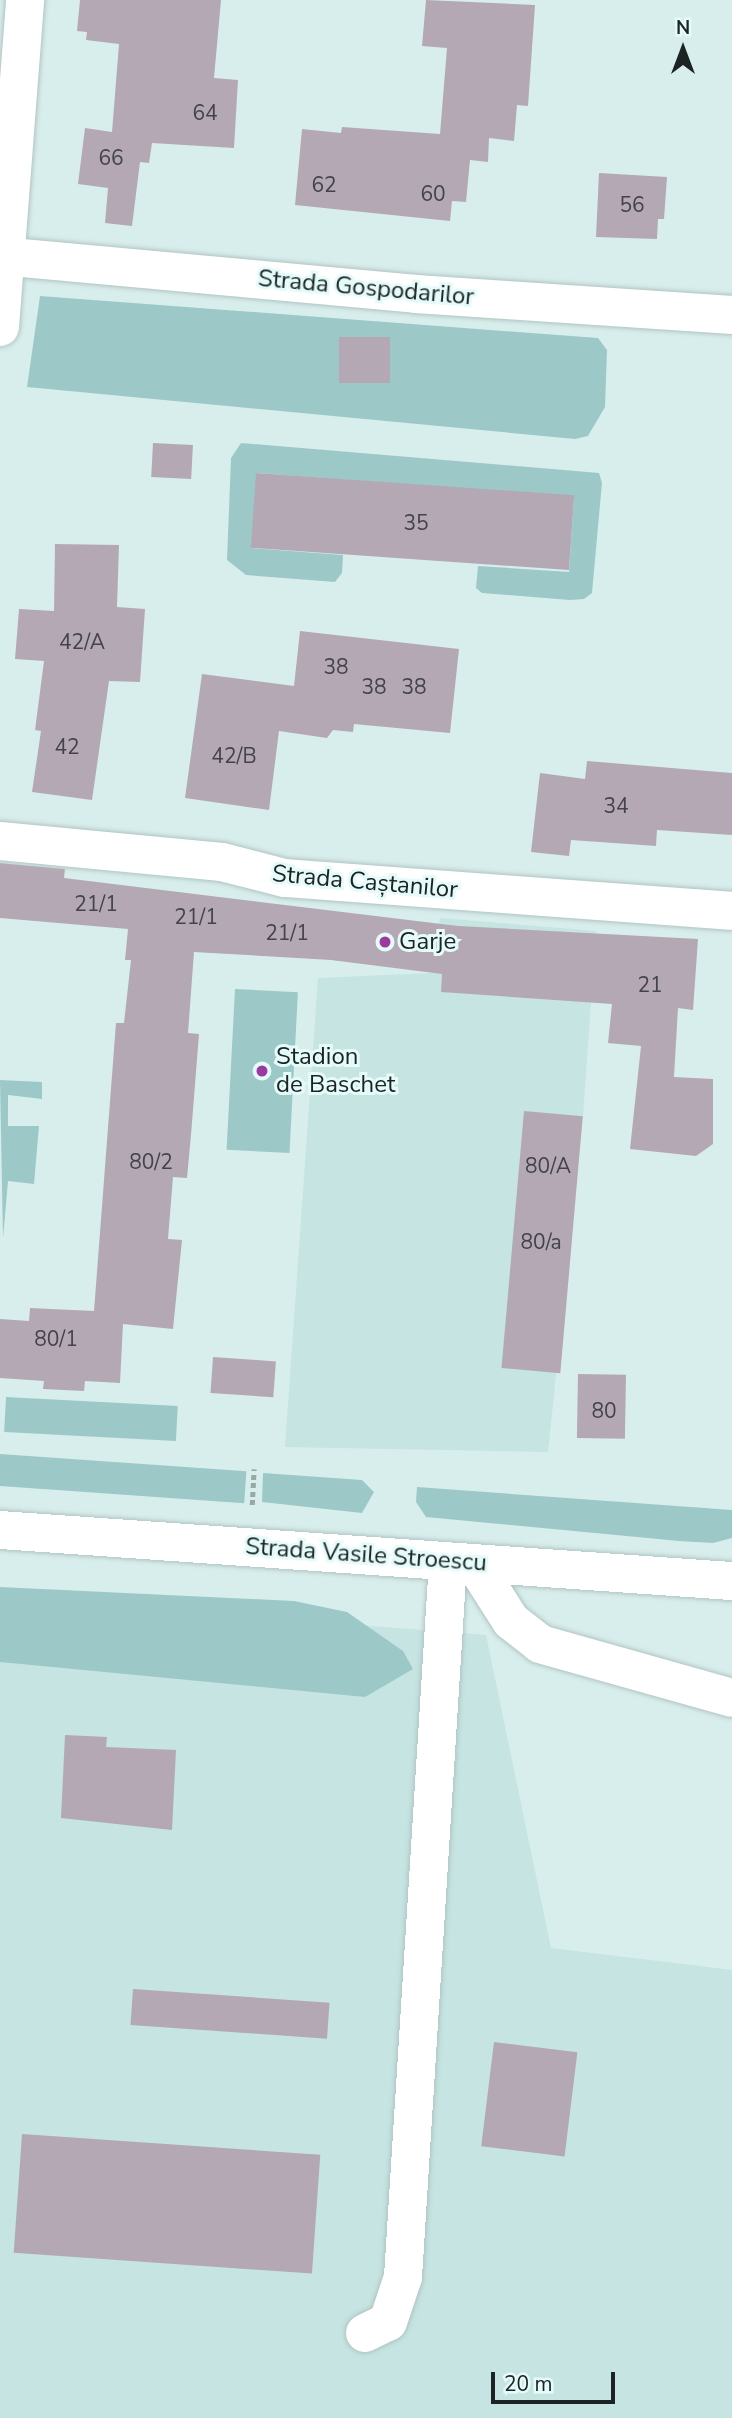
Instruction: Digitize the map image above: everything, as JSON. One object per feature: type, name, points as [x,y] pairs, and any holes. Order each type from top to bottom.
[{"type":"street","points":[[0,327],[3,256],[25,0]]},
{"type":"street","name":"Strada Gospodarilor","points":[[3,256],[416,294],[732,315]]},
{"type":"street","name":"Strada Caștanilor","points":[[0,841],[222,862],[285,878],[732,911]]},
{"type":"street","name":"Strada Vasile Stroescu","points":[[0,1530],[732,1581]]},
{"type":"street","points":[[461,1562],[511,1621],[541,1644],[732,1698]]},
{"type":"street","points":[[365,2333],[388,2322],[403,2277],[461,1562]]},
{"type":"path","points":[[252,1505],[254,1469]]},
{"type":"shaded area","points":[[40,296],[598,338],[607,350],[605,407],[588,436],[575,439],[27,387]]},
{"type":"shaded area","points":[[241,443],[599,473],[602,483],[592,593],[584,599],[570,600],[482,593],[476,588],[478,566],[569,572],[574,497],[257,473],[251,548],[343,555],[342,573],[335,582],[246,575],[227,560],[231,458]]},
{"type":"shaded area","points":[[440,918],[596,931],[583,1116],[548,1452],[285,1447],[318,978],[432,973]]},
{"type":"shaded area","name":"Stadion de Baschet","points":[[235,989],[298,992],[289,1153],[227,1150]]},
{"type":"shaded area","points":[[0,1080],[42,1082],[42,1099],[8,1095],[8,1126],[39,1126],[34,1184],[8,1181],[3,1238]]},
{"type":"shaded area","points":[[6,1397],[178,1406],[176,1441],[4,1432]]},
{"type":"shaded area","points":[[0,1454],[246,1471],[244,1503],[0,1486]]},
{"type":"shaded area","points":[[263,1473],[362,1480],[374,1492],[362,1513],[262,1502]]},
{"type":"shaded area","points":[[417,1487],[732,1510],[732,1538],[713,1543],[679,1541],[426,1517],[416,1502]]},
{"type":"shaded area","points":[[0,1587],[294,1601],[347,1612],[403,1651],[413,1669],[365,1697],[0,1662]]},
{"type":"shaded area","points":[[0,1597],[486,1635],[551,1948],[732,1970],[732,2418],[0,2418]]},
{"type":"building","points":[[80,0],[221,0],[214,78],[238,80],[234,148],[152,143],[149,163],[140,162],[132,226],[105,223],[108,188],[78,184],[85,128],[112,132],[119,44],[86,40],[87,32],[77,31]]},
{"type":"building","points":[[426,0],[535,5],[528,106],[517,105],[514,141],[489,138],[488,162],[470,160],[466,202],[452,201],[450,221],[295,205],[302,129],[341,133],[342,127],[440,134],[447,48],[422,46]]},
{"type":"building","points":[[599,173],[667,177],[664,219],[658,219],[657,239],[596,237]]},
{"type":"building","points":[[339,337],[390,337],[390,383],[339,383]]},
{"type":"building","points":[[153,443],[193,445],[191,479],[151,477]]},
{"type":"building","points":[[256,473],[574,495],[569,570],[251,548]]},
{"type":"building","points":[[55,544],[119,545],[117,607],[145,609],[140,682],[109,681],[92,800],[32,792],[41,731],[35,730],[44,661],[15,659],[19,609],[54,611]]},
{"type":"building","points":[[300,631],[459,649],[450,733],[354,724],[353,732],[333,730],[327,738],[279,731],[269,810],[185,798],[202,674],[294,686]]},
{"type":"building","points":[[587,761],[732,773],[732,835],[657,830],[656,846],[571,840],[569,856],[531,852],[540,773],[585,779]]},
{"type":"building","points":[[0,863],[65,869],[64,878],[458,926],[698,939],[693,1010],[678,1008],[674,1077],[713,1079],[713,1144],[696,1156],[630,1149],[641,1046],[608,1043],[612,1004],[441,992],[442,974],[331,960],[194,952],[188,1033],[199,1034],[191,1135],[187,1178],[173,1177],[168,1239],[182,1240],[173,1329],[123,1324],[120,1383],[85,1381],[84,1391],[43,1389],[44,1381],[0,1378],[0,1319],[29,1321],[30,1308],[94,1311],[116,1023],[124,1023],[131,960],[125,960],[128,929],[0,918]]},
{"type":"building","points":[[524,1111],[583,1116],[560,1373],[502,1368]]},
{"type":"building","points":[[213,1357],[276,1361],[273,1397],[210,1393]]},
{"type":"building","points":[[578,1374],[626,1375],[625,1439],[577,1438]]},
{"type":"building","points":[[65,1735],[107,1737],[106,1747],[176,1750],[172,1830],[61,1818]]},
{"type":"building","points":[[133,1989],[330,2003],[327,2039],[130,2025]]},
{"type":"building","points":[[494,2042],[577,2052],[565,2156],[481,2146]]},
{"type":"building","points":[[22,2134],[320,2155],[312,2274],[14,2253]]},
{"type":"place","name":"Garje","points":[[385,942]]},
{"type":"place","name":"Stadion de Baschet","points":[[262,1071]]}]
